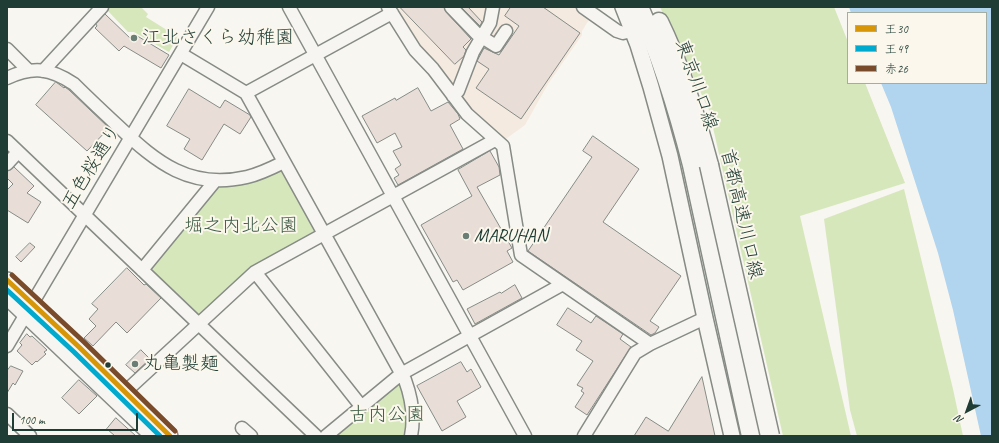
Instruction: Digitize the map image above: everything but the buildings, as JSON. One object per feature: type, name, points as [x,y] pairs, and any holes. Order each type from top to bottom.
[{"type":"highway","name":"首都高速川口線","points":[[639,7],[653,39],[681,120],[751,436]]},
{"type":"highway","name":"首都高速川口線","points":[[652,7],[680,71],[697,120],[710,165],[770,436]]},
{"type":"highway","points":[[666,74],[701,244],[732,409],[740,436]]},
{"type":"highway","points":[[710,165],[711,191],[765,436]]},
{"type":"main road","points":[[623,7],[652,87],[670,156],[732,436]]},
{"type":"main road","name":"東京川口線","points":[[645,7],[664,49],[688,118],[723,256],[761,436]]},
{"type":"main road","points":[[7,280],[29,310],[153,436]]},
{"type":"main road","points":[[7,297],[29,310],[79,347],[170,436]]},
{"type":"street","points":[[43,71],[102,7]]},
{"type":"street","name":"五色桜通り","points":[[7,346],[208,7]]},
{"type":"street","points":[[289,7],[525,436]]},
{"type":"street","points":[[451,7],[477,34],[496,46],[506,31]]},
{"type":"street","points":[[453,96],[458,91],[473,52],[490,23],[493,7]]},
{"type":"street","points":[[583,7],[617,31],[623,33],[632,31]]},
{"type":"street","points":[[246,93],[316,55],[390,10],[415,50],[433,69],[467,114],[503,146],[520,255],[650,344]]},
{"type":"street","points":[[7,49],[28,70]]},
{"type":"street","points":[[181,54],[246,93],[401,374],[408,389],[412,403],[414,419],[411,436]]},
{"type":"street","points":[[7,78],[28,70],[43,71],[60,76],[74,84],[131,138],[163,164],[187,174],[215,181],[231,180],[264,172],[284,162]]},
{"type":"street","points":[[125,392],[255,272],[495,140]]},
{"type":"street","points":[[7,141],[316,436]]},
{"type":"street","points":[[7,164],[18,152]]},
{"type":"street","points":[[142,270],[215,181]]},
{"type":"street","points":[[723,256],[753,347],[776,436]]},
{"type":"street","points":[[255,272],[361,406]]},
{"type":"street","points":[[326,436],[401,374],[563,284]]},
{"type":"street","points":[[584,436],[635,353],[650,344],[705,318]]},
{"type":"street","points":[[7,414],[30,436]]},
{"type":"shaded area","points":[[393,7],[597,7],[582,31],[582,35],[548,84],[525,125],[503,141],[469,111],[416,43]]},
{"type":"green space","points":[[110,7],[141,7],[148,14],[146,17],[178,37],[169,52],[134,32],[128,32],[107,10]]},
{"type":"green space","points":[[660,7],[834,7],[847,40],[847,84],[865,84],[905,183],[800,216],[851,436],[783,436],[709,110]]},
{"type":"green space","name":"堀之内北公園","points":[[284,169],[318,231],[201,316],[150,268],[217,185]]},
{"type":"green space","points":[[904,189],[963,436],[857,436],[850,410],[824,219]]},
{"type":"green space","name":"古内公園","points":[[401,382],[408,401],[407,436],[332,436]]},
{"type":"water","points":[[849,7],[992,7],[992,436],[981,436],[953,310],[938,253],[891,107],[881,84],[987,84],[987,12],[851,12]]},
{"type":"transit line","name":"赤26","points":[[12,275],[84,342],[175,431]]},
{"type":"transit line","name":"王30","points":[[7,280],[79,347],[170,436]]},
{"type":"transit line","name":"王49","points":[[7,290],[74,352],[160,436]]},
{"type":"place","name":"江北さくら幼稚園","points":[[134,38]]},
{"type":"place","name":"MARUHAN","points":[[466,236]]},
{"type":"place","name":"丸亀製麺","points":[[135,364]]}]
